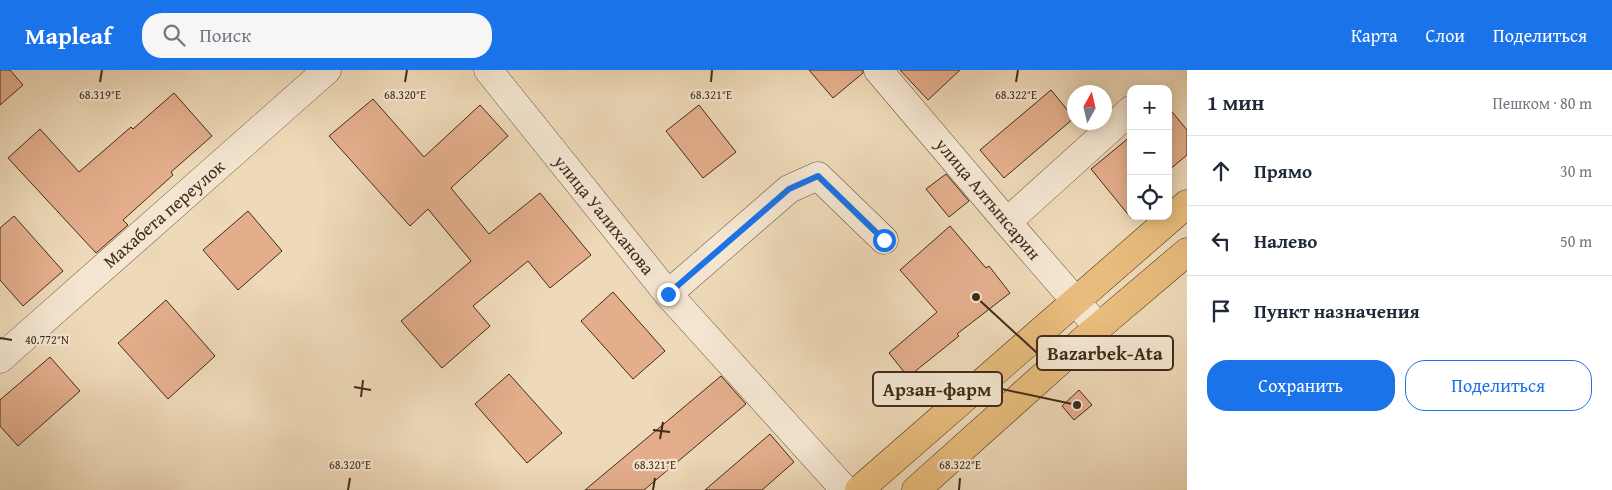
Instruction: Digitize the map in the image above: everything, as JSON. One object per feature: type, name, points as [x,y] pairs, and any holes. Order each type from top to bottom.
[{"type":"main road","points":[[860,490],[1187,204]]},
{"type":"main road","points":[[916,490],[1098,327],[1187,252]]},
{"type":"street","name":"Махабета переулок","points":[[0,359],[327,70]]},
{"type":"street","name":"улица Уалиханова","points":[[488,70],[668,294],[845,490]]},
{"type":"street","name":"улица Алтынсарин","points":[[878,70],[1098,327]]},
{"type":"street","points":[[1007,222],[1127,114]]},
{"type":"street","points":[[668,294],[789,189],[818,176],[884,240]]},
{"type":"building","points":[[0,70],[10,70],[23,85],[0,105]]},
{"type":"building","points":[[809,70],[863,70],[863,73],[833,98]]},
{"type":"building","points":[[900,70],[960,70],[928,100]]},
{"type":"building","points":[[1051,90],[1067,109],[1067,124],[1004,178],[980,150]]},
{"type":"building","points":[[174,93],[212,136],[171,172],[173,175],[123,220],[128,225],[96,253],[8,158],[40,129],[79,172]]},
{"type":"building","points":[[373,99],[424,157],[480,105],[508,136],[451,188],[489,234],[540,193],[591,255],[550,288],[528,261],[473,306],[490,326],[442,368],[401,321],[471,261],[428,209],[410,226],[329,136]]},
{"type":"building","points":[[699,105],[736,152],[703,178],[666,131]]},
{"type":"building","points":[[1172,112],[1187,130],[1187,155],[1172,168]]},
{"type":"building","points":[[1127,139],[1127,213],[1091,169]]},
{"type":"building","points":[[946,174],[969,201],[949,217],[926,189]]},
{"type":"building","points":[[248,211],[282,251],[238,290],[203,250]]},
{"type":"building","points":[[14,216],[63,271],[23,306],[0,280],[0,228]]},
{"type":"building","points":[[950,226],[986,268],[989,266],[1010,293],[957,334],[959,336],[908,377],[889,353],[937,312],[900,270]]},
{"type":"building","points":[[613,292],[665,351],[633,379],[581,321]]},
{"type":"building","points":[[166,300],[215,356],[168,399],[118,343]]},
{"type":"building","points":[[50,357],[80,391],[18,446],[0,426],[0,400]]},
{"type":"building","points":[[509,374],[562,433],[527,463],[475,404]]},
{"type":"building","points":[[721,376],[746,404],[644,490],[585,490]]},
{"type":"building","points":[[1079,390],[1092,405],[1074,420],[1062,406]]},
{"type":"building","points":[[770,434],[794,462],[762,490],[705,490]]},
{"type":"place","name":"Bazarbek-Ata","points":[[976,297]]},
{"type":"place","name":"Арзан-фарм","points":[[1077,405]]},
{"type":"route","points":[[668,294],[789,189],[818,176],[884,240]]}]
